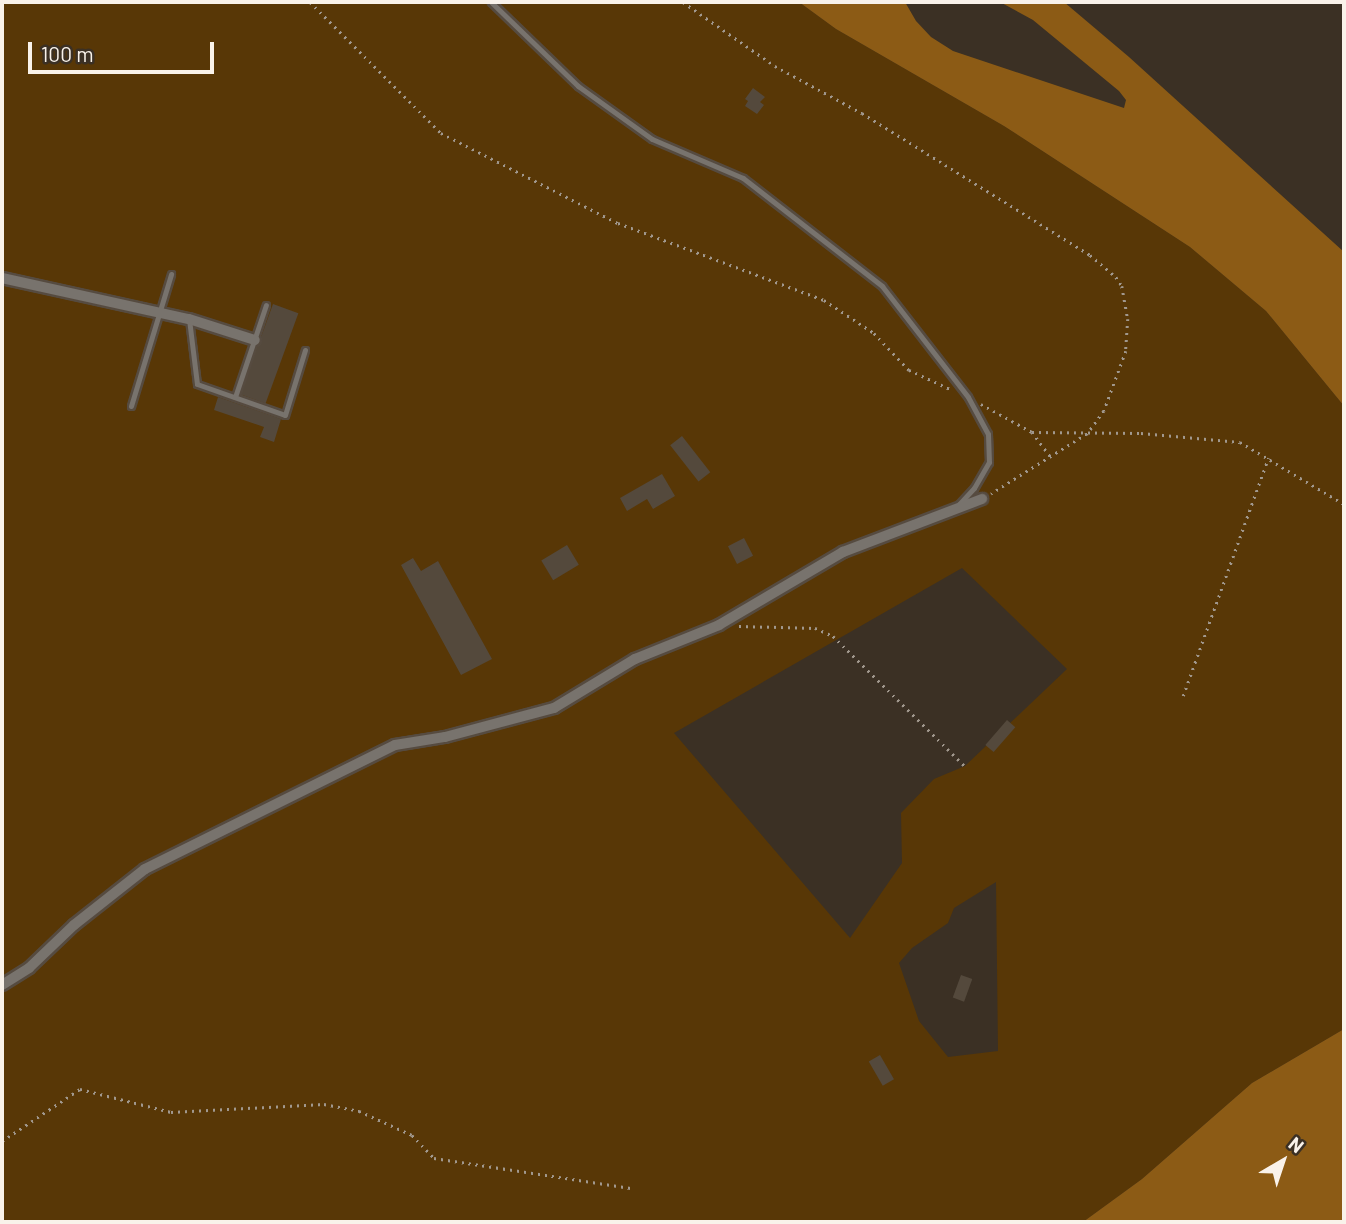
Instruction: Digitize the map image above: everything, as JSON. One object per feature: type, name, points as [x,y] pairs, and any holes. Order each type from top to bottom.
[{"type":"street","points":[[2,278],[189,319],[255,340]]},
{"type":"street","points":[[2,985],[29,968],[74,925],[157,863],[395,746],[445,737],[554,708],[635,659],[719,625],[843,552],[982,499]]},
{"type":"lane","points":[[491,2],[578,86],[652,139],[743,178],[882,286],[968,397],[988,434],[989,462],[974,488],[953,511]]},
{"type":"lane","points":[[131,406],[171,274]]},
{"type":"lane","points":[[235,397],[266,305]]},
{"type":"lane","points":[[189,319],[197,384],[285,415],[305,350]]},
{"type":"path","points":[[310,2],[441,133],[618,223],[824,300],[874,333],[909,370],[968,397],[1032,432],[1050,456]]},
{"type":"path","points":[[683,2],[775,66],[862,113],[1090,255],[1116,277],[1122,286],[1127,311],[1126,351],[1104,411],[1087,434],[1010,485],[982,499]]},
{"type":"path","points":[[1032,432],[1141,433],[1240,442],[1344,505]]},
{"type":"path","points":[[1183,696],[1268,458]]},
{"type":"path","points":[[719,625],[815,628],[833,636],[965,766]]},
{"type":"path","points":[[2,1141],[80,1089],[172,1112],[324,1104],[359,1111],[412,1135],[434,1158],[631,1188]]},
{"type":"shaded area","points":[[2,2],[799,2],[836,29],[1004,126],[1190,247],[1266,311],[1344,406],[1344,1029],[1252,1083],[1142,1179],[1083,1222],[2,1222]],"holes":[[[962,568],[1067,669],[965,766],[934,779],[901,813],[902,863],[850,938],[674,733]],[[996,882],[998,1051],[948,1057],[919,1021],[899,963],[912,948],[948,923],[954,908]]]},
{"type":"shaded area","points":[[799,2],[905,2],[916,21],[931,37],[953,51],[1124,108],[1126,100],[1119,91],[1033,20],[1000,2],[1064,2],[1129,57],[1344,252],[1344,406],[1266,311],[1190,247],[1004,126],[836,29]]},
{"type":"shaded area","points":[[1344,1029],[1344,1222],[1083,1222],[1142,1179],[1252,1083]]},
{"type":"building","points":[[753,88],[765,97],[760,102],[764,105],[757,114],[745,106],[748,101],[745,99]]},
{"type":"building","points":[[273,304],[298,313],[266,403],[240,394]]},
{"type":"building","points":[[218,397],[281,419],[274,442],[260,437],[264,427],[214,410]]},
{"type":"building","points":[[682,436],[710,472],[699,481],[670,445]]},
{"type":"building","points":[[662,474],[675,496],[653,509],[647,499],[627,511],[620,498]]},
{"type":"building","points":[[744,538],[753,556],[737,564],[728,546]]},
{"type":"building","points":[[567,545],[579,565],[553,580],[541,560]]},
{"type":"building","points":[[413,558],[421,571],[438,561],[492,659],[461,675],[401,565]]},
{"type":"building","points":[[1007,720],[1015,727],[994,752],[985,745]]},
{"type":"building","points":[[961,975],[972,979],[964,1002],[953,998]]},
{"type":"building","points":[[880,1055],[894,1079],[883,1086],[869,1062]]}]
